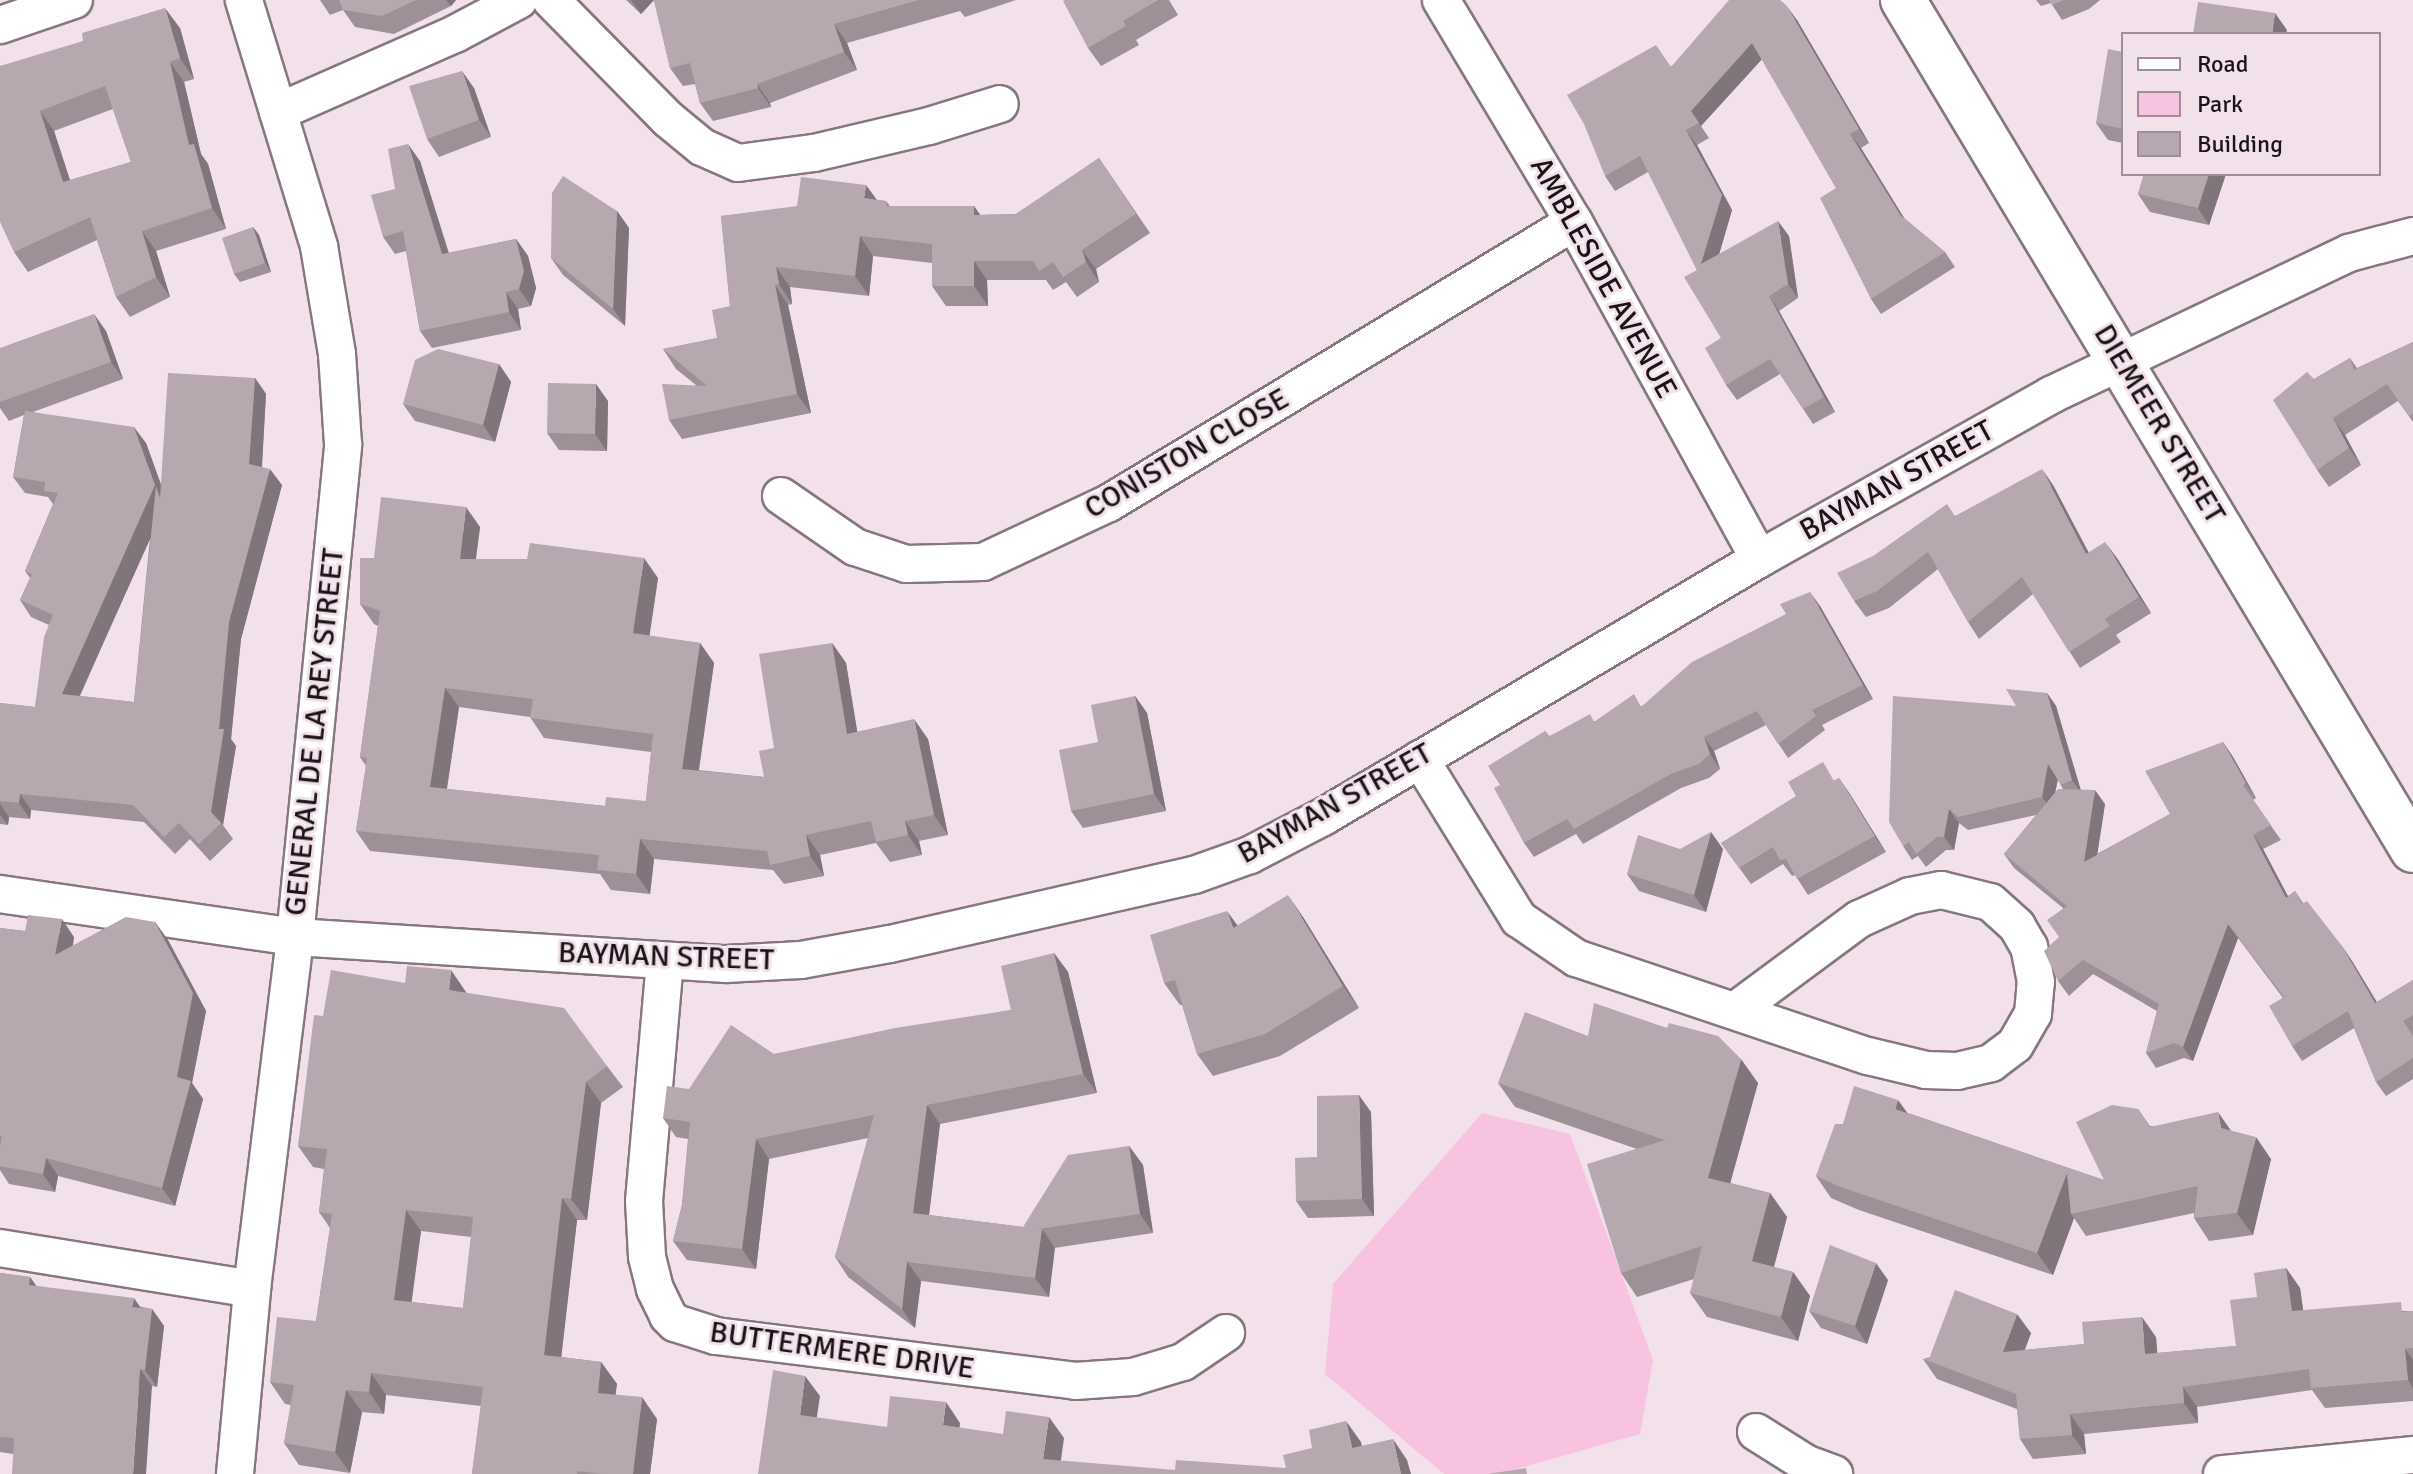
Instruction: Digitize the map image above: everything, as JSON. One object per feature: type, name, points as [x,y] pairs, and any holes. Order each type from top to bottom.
[{"type":"street","points":[[0,25],[74,0]]},
{"type":"street","name":"GENERAL DE LA REY STREET","points":[[235,1474],[252,1289],[295,937],[343,444],[337,354],[319,246],[244,0]]},
{"type":"street","points":[[278,112],[455,34],[519,0]]},
{"type":"street","points":[[551,0],[668,119],[702,147],[738,163],[814,153],[929,126],[1000,104]]},
{"type":"street","name":"AMBLESIDE AVENUE","points":[[1441,0],[1574,222],[1759,559]]},
{"type":"street","name":"DIEMEER STREET","points":[[1903,0],[2413,850]]},
{"type":"street","name":"CONISTON CLOSE","points":[[781,496],[855,547],[906,564],[983,562],[1109,503],[1574,222]]},
{"type":"street","name":"BAYMAN STREET","points":[[0,894],[295,937],[726,964],[801,960],[890,944],[1194,875],[1250,855],[1323,817],[1759,559],[2120,360],[2349,253],[2413,236]]},
{"type":"street","points":[[1420,759],[1519,919],[1576,958],[1868,1056],[1926,1070],[1957,1071],[1991,1063],[2015,1045],[2033,1014],[2036,982],[2029,947],[2017,926],[1990,902],[1941,890],[1910,896],[1859,919],[1736,1010]]},
{"type":"street","name":"BUTTERMERE DRIVE","points":[[665,961],[644,1201],[647,1257],[652,1278],[668,1316],[675,1323],[716,1336],[1075,1381],[1133,1377],[1183,1362],[1226,1333]]},
{"type":"street","points":[[0,1248],[252,1289]]},
{"type":"street","points":[[1756,1432],[1807,1464],[1834,1474]]},
{"type":"street","points":[[2222,1474],[2413,1455]]},
{"type":"green space","points":[[1482,1113],[1570,1134],[1653,1360],[1640,1434],[1499,1474],[1444,1474],[1325,1374],[1333,1284]]},
{"type":"building","points":[[339,0],[416,0],[382,16],[343,10]]},
{"type":"building","points":[[654,0],[919,0],[834,24],[844,52],[757,84],[758,88],[700,103],[690,63],[670,68]]},
{"type":"building","points":[[1065,0],[1158,0],[1123,21],[1126,26],[1088,48]]},
{"type":"building","points":[[1729,0],[1780,0],[1786,5],[1859,129],[1850,134],[1901,216],[1945,252],[1871,299],[1820,198],[1836,188],[1752,43],[1691,111],[1699,123],[1686,130],[1722,195],[1701,264],[1778,221],[1788,284],[1769,296],[1824,397],[1803,409],[1770,359],[1726,385],[1705,348],[1721,338],[1684,277],[1697,270],[1640,156],[1605,176],[1584,124],[1567,95],[1656,45],[1671,67]]},
{"type":"building","points":[[2198,2],[2275,13],[2272,32],[2193,32]]},
{"type":"building","points":[[165,8],[180,58],[170,62],[189,145],[194,144],[212,208],[142,231],[156,277],[116,297],[90,217],[14,252],[0,222],[0,66],[83,41],[82,33]],"holes":[[[105,86],[131,162],[63,182],[40,111]]]},
{"type":"building","points":[[2108,49],[2121,52],[2121,129],[2096,123]]},
{"type":"building","points":[[462,71],[479,120],[427,139],[409,86]]},
{"type":"building","points":[[408,144],[442,254],[516,239],[524,271],[519,289],[506,292],[509,312],[420,331],[403,231],[383,237],[371,195],[395,189],[388,149]]},
{"type":"building","points":[[1099,158],[1136,214],[1082,250],[1086,262],[1063,277],[1053,262],[1039,271],[1033,261],[974,261],[974,286],[932,286],[932,244],[860,236],[855,276],[776,267],[779,284],[775,285],[797,394],[669,420],[662,384],[707,386],[663,349],[717,338],[712,310],[730,306],[721,216],[797,206],[801,177],[866,185],[864,198],[886,201],[886,206],[974,206],[974,215],[1016,214]]},
{"type":"building","points":[[563,176],[617,211],[613,309],[551,258],[552,193]]},
{"type":"building","points":[[2143,176],[2208,176],[2198,208],[2138,194]]},
{"type":"building","points":[[253,227],[265,263],[234,274],[222,238]]},
{"type":"building","points":[[94,314],[111,362],[0,402],[0,348]]},
{"type":"building","points":[[2413,342],[2413,414],[2409,416],[2387,384],[2333,418],[2349,448],[2317,470],[2273,400],[2307,372],[2314,379],[2350,358],[2354,370]]},
{"type":"building","points":[[438,349],[499,364],[483,425],[403,404],[415,360]]},
{"type":"building","points":[[168,373],[255,378],[249,464],[270,469],[229,622],[219,729],[224,729],[211,812],[221,823],[199,844],[179,823],[164,837],[133,805],[20,794],[19,803],[0,801],[0,703],[35,707],[44,637],[53,615],[20,600],[32,574],[25,571],[58,493],[44,491],[45,482],[13,477],[25,411],[134,427],[155,485],[62,694],[134,702],[156,486],[160,498]]},
{"type":"building","points":[[548,383],[596,384],[595,434],[547,433]]},
{"type":"building","points":[[2042,469],[2086,554],[2105,542],[2139,597],[2105,619],[2110,626],[2069,652],[2022,577],[1968,622],[1928,552],[1877,591],[1854,601],[1837,573],[1873,556],[1947,504],[1955,516]]},
{"type":"building","points":[[381,497],[466,507],[460,559],[527,559],[530,543],[644,558],[633,633],[700,643],[682,769],[764,777],[759,751],[774,748],[759,654],[832,643],[847,734],[914,719],[934,815],[905,821],[908,835],[876,842],[871,821],[806,835],[810,856],[770,865],[767,851],[640,839],[636,874],[597,870],[599,855],[356,831],[367,758],[360,757],[380,611],[360,604],[360,558],[374,558]],"holes":[[[445,688],[533,699],[530,718],[653,734],[646,801],[606,797],[605,806],[430,787]]]},
{"type":"building","points":[[1810,592],[1863,685],[1812,710],[1816,716],[1778,744],[1757,711],[1704,737],[1710,754],[1699,764],[1671,774],[1574,829],[1567,819],[1524,843],[1494,788],[1500,785],[1488,766],[1545,731],[1548,737],[1590,714],[1594,722],[1634,694],[1641,707],[1692,662],[1786,614],[1780,604]]},
{"type":"building","points":[[2006,689],[2047,693],[2072,780],[2061,785],[2048,764],[2042,797],[1958,817],[1949,809],[1944,837],[1937,837],[1916,854],[1909,842],[1903,846],[1889,822],[1893,696],[2016,706]]},
{"type":"building","points":[[1135,696],[1154,794],[1071,811],[1059,750],[1098,742],[1091,705]]},
{"type":"building","points":[[2223,742],[2246,783],[2243,785],[2271,825],[2253,835],[2286,898],[2295,891],[2302,904],[2307,901],[2342,946],[2375,1003],[2413,980],[2413,1015],[2403,1021],[2413,1036],[2413,1058],[2376,1082],[2348,1011],[2292,1046],[2269,1006],[2284,997],[2228,924],[2183,1047],[2174,1043],[2146,1053],[2159,1004],[2083,960],[2058,981],[2044,951],[2059,937],[2047,920],[2067,906],[2004,854],[2058,789],[2095,790],[2084,862],[2170,814],[2145,771]]},
{"type":"building","points":[[1823,762],[1834,781],[1839,778],[1875,836],[1797,879],[1786,859],[1780,860],[1773,847],[1739,868],[1721,843],[1796,796],[1788,782]]},
{"type":"building","points":[[1711,832],[1694,895],[1627,874],[1638,835],[1680,849]]},
{"type":"building","points":[[1288,895],[1343,986],[1265,1034],[1197,1054],[1175,980],[1164,983],[1150,935],[1227,911],[1233,928]]},
{"type":"building","points":[[28,915],[62,919],[55,955],[126,917],[155,922],[193,993],[177,1077],[191,1081],[162,1188],[46,1158],[43,1174],[0,1166],[0,928],[25,931]]},
{"type":"building","points":[[1054,953],[1083,1074],[927,1105],[913,1213],[1023,1227],[1068,1155],[1129,1146],[1140,1214],[1038,1229],[1042,1229],[1035,1278],[907,1262],[902,1309],[835,1257],[874,1115],[756,1139],[742,1249],[673,1241],[682,1205],[690,1122],[663,1118],[667,1086],[689,1089],[731,1025],[774,1054],[895,1028],[1011,1010],[1001,966]]},
{"type":"building","points":[[407,966],[451,970],[449,990],[564,1008],[607,1066],[586,1082],[571,1199],[562,1198],[544,1355],[601,1362],[598,1393],[642,1397],[633,1474],[577,1471],[577,1474],[472,1474],[483,1387],[371,1373],[369,1392],[346,1390],[335,1452],[284,1443],[294,1385],[270,1382],[277,1317],[316,1321],[332,1214],[319,1212],[327,1149],[298,1146],[314,1015],[323,1016],[331,970],[405,983]],"holes":[[[406,1210],[473,1217],[463,1308],[394,1300]]]},
{"type":"building","points":[[1594,1003],[1667,1028],[1669,1023],[1718,1036],[1741,1059],[1708,1178],[1770,1193],[1752,1261],[1793,1272],[1781,1317],[1690,1293],[1702,1246],[1621,1273],[1587,1164],[1665,1140],[1498,1083],[1525,1012],[1588,1036]]},
{"type":"building","points":[[1854,1086],[1898,1100],[1895,1109],[2104,1180],[2076,1122],[2112,1105],[2138,1109],[2150,1127],[2218,1112],[2221,1128],[2256,1137],[2237,1213],[2194,1218],[2198,1186],[2071,1214],[2067,1173],[2037,1253],[1843,1188],[1816,1176],[1835,1124],[1843,1124]]},
{"type":"building","points":[[1359,1095],[1362,1199],[1296,1201],[1295,1158],[1317,1157],[1317,1096]]},
{"type":"building","points":[[1830,1245],[1876,1263],[1855,1326],[1809,1311]]},
{"type":"building","points":[[2286,1268],[2292,1311],[2401,1302],[2402,1312],[2413,1311],[2413,1348],[2405,1349],[2408,1380],[2311,1388],[2309,1369],[2183,1387],[2184,1403],[2070,1414],[2072,1435],[2020,1439],[2016,1394],[1923,1359],[1929,1359],[1955,1290],[2017,1314],[2003,1352],[2084,1344],[2082,1322],[2142,1317],[2145,1354],[2236,1346],[2230,1300],[2257,1297],[2254,1273]]},
{"type":"building","points":[[0,1273],[30,1277],[29,1285],[134,1298],[132,1307],[152,1309],[145,1370],[140,1369],[133,1474],[12,1474],[14,1438],[0,1437]]},
{"type":"building","points":[[773,1370],[805,1376],[800,1415],[887,1427],[890,1396],[946,1402],[943,1425],[1003,1434],[1006,1411],[1049,1417],[1043,1459],[1175,1470],[1176,1460],[1286,1468],[1283,1455],[1312,1448],[1309,1430],[1346,1421],[1352,1448],[1393,1439],[1401,1474],[758,1474]]},
{"type":"building","points":[[1526,1468],[1527,1474],[1488,1474]]}]
